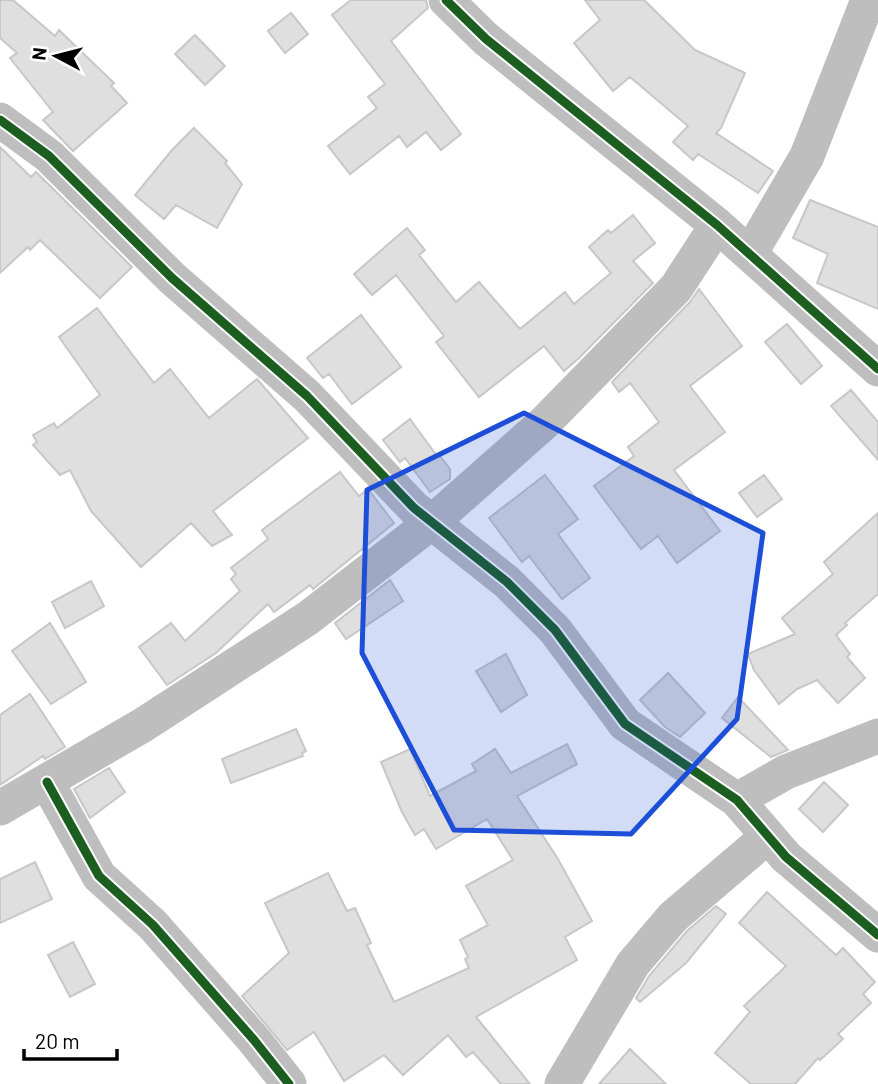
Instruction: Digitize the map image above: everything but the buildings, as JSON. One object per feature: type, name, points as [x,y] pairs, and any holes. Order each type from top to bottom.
[{"type":"street","points":[[446,0],[486,39],[717,225],[878,369]]},
{"type":"street","points":[[750,254],[807,156],[868,0]]},
{"type":"street","points":[[0,120],[49,156],[172,278],[307,396],[414,508],[507,582],[555,630],[625,724],[737,800],[786,857],[878,935]]},
{"type":"street","points":[[0,808],[143,725],[308,618],[432,522],[544,423],[676,288],[717,225]]},
{"type":"street","points":[[737,800],[786,772],[878,736]]},
{"type":"street","points":[[47,782],[99,876],[153,925],[289,1084]]},
{"type":"street","points":[[562,1084],[633,964],[673,917],[768,836]]},
{"type":"highlighted area","points":[[524,413],[763,533],[737,719],[631,834],[454,830],[362,653],[367,490]]},
{"type":"cycle path","points":[[446,0],[486,39],[717,225],[878,369]]},
{"type":"cycle path","points":[[0,120],[49,156],[172,278],[307,396],[414,508],[507,582],[555,630],[625,724],[737,800],[786,857],[878,935]]},
{"type":"cycle path","points":[[47,782],[99,876],[153,925],[289,1084]]}]
